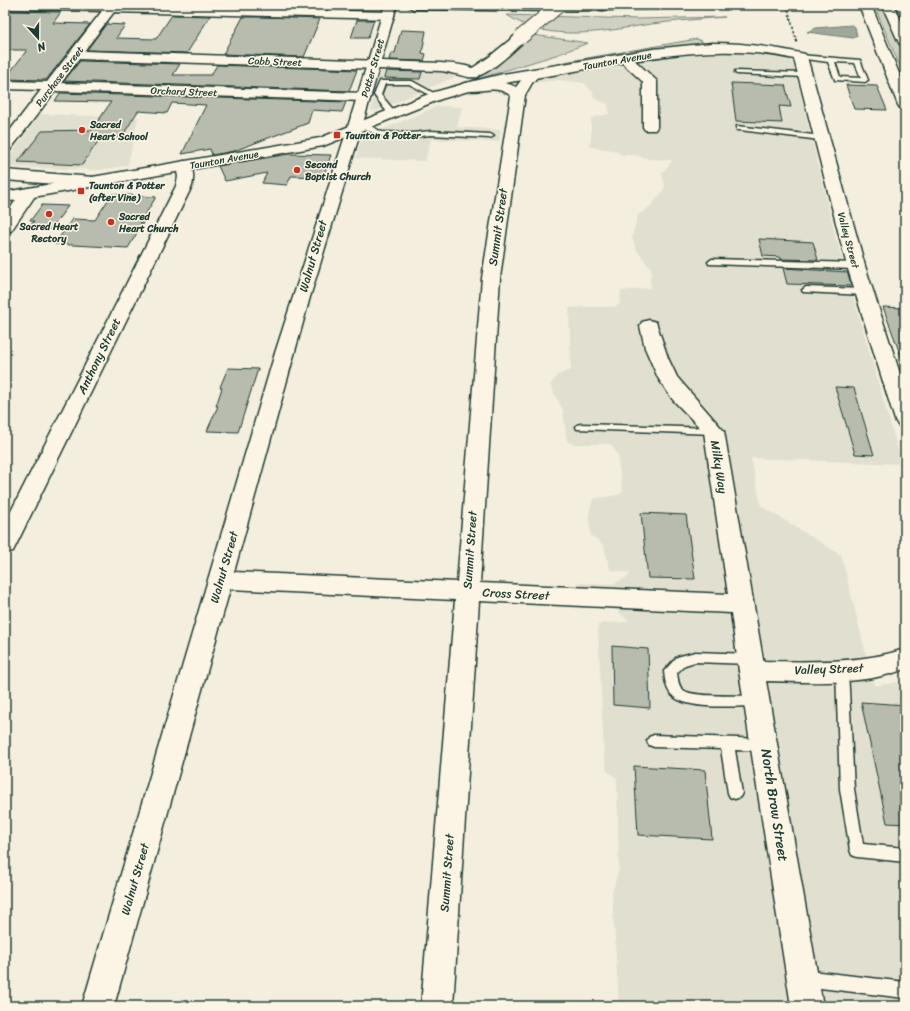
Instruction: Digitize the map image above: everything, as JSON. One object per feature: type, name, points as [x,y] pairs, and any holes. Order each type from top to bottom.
[{"type":"main road","points":[[5,5],[389,11]]},
{"type":"main road","points":[[413,5],[533,7],[659,5]]},
{"type":"main road","name":"Taunton Avenue","points":[[436,96],[474,74],[494,60],[559,5]]},
{"type":"main road","points":[[865,5],[905,105]]},
{"type":"main road","points":[[888,5],[905,43]]},
{"type":"main road","name":"Purchase Street","points":[[7,142],[112,7]]},
{"type":"main road","name":"Potter Street","points":[[359,128],[380,99],[373,64],[389,11]]},
{"type":"main road","name":"Taunton Avenue","points":[[5,197],[316,144],[359,128],[380,99],[436,96],[466,87],[533,74],[674,50],[707,47],[766,50],[800,57]]},
{"type":"main road","name":"Cobb Street","points":[[75,55],[448,67],[474,74]]},
{"type":"main road","name":"Valley Street","points":[[800,57],[856,266],[905,420]]},
{"type":"main road","points":[[625,58],[650,81],[650,127]]},
{"type":"main road","name":"Summit Street","points":[[437,1006],[491,278],[518,95],[526,81],[533,74]]},
{"type":"main road","name":"Orchard Street","points":[[5,85],[380,99]]},
{"type":"main road","points":[[466,87],[484,85],[500,86],[510,89],[518,95]]},
{"type":"main road","name":"Walnut Street","points":[[98,1006],[327,209],[359,128]]},
{"type":"main road","name":"Anthony Street","points":[[5,545],[184,186],[186,177],[184,166]]},
{"type":"main road","points":[[5,175],[92,182]]},
{"type":"main road","points":[[5,228],[29,193]]},
{"type":"main road","name":"Milky Way","points":[[649,326],[654,350],[662,368],[684,399],[714,431],[740,604]]},
{"type":"main road","name":"Cross Street","points":[[220,580],[740,604]]},
{"type":"main road","name":"North Brow Street","points":[[740,604],[758,701],[807,1006]]},
{"type":"main road","name":"Valley Street","points":[[751,665],[842,670],[878,667],[905,659]]},
{"type":"lane","points":[[800,57],[858,61],[865,80],[837,79],[831,60]]},
{"type":"lane","points":[[737,72],[805,75]]},
{"type":"lane","points":[[380,99],[382,82],[416,85],[436,96]]},
{"type":"lane","points":[[401,88],[416,85]]},
{"type":"lane","points":[[411,93],[416,85]]},
{"type":"lane","points":[[359,128],[381,134],[412,135],[431,133],[490,136]]},
{"type":"lane","points":[[740,128],[822,138]]},
{"type":"lane","points":[[712,262],[856,266]]},
{"type":"lane","points":[[806,290],[864,292]]},
{"type":"lane","points":[[581,427],[714,431]]},
{"type":"lane","points":[[751,665],[695,656],[681,661],[670,671],[673,688],[679,695],[695,699],[758,701]]},
{"type":"lane","points":[[842,670],[847,789],[857,850],[905,855]]},
{"type":"lane","points":[[654,741],[765,746]]},
{"type":"lane","points":[[727,744],[735,793]]},
{"type":"lane","points":[[803,978],[905,990]]},
{"type":"path","points":[[787,5],[800,57]]},
{"type":"shaded area","points":[[874,5],[882,5],[905,58],[905,78]]},
{"type":"shaded area","points":[[507,15],[638,19],[725,17],[577,33],[541,30],[523,24]]},
{"type":"shaded area","points":[[852,25],[855,27],[857,36],[853,38],[807,32],[816,28]]},
{"type":"shaded area","points":[[533,35],[588,43],[556,55],[471,81],[506,58]]},
{"type":"shaded area","points":[[697,39],[708,45],[546,68],[564,62]]},
{"type":"shaded area","points":[[731,51],[774,53],[787,58],[793,63],[836,238],[902,464],[751,458],[761,506],[841,555],[874,686],[905,681],[905,1006],[619,1006],[612,892],[619,869],[617,778],[607,771],[604,754],[598,625],[604,623],[627,622],[628,620],[616,610],[606,608],[565,607],[563,604],[580,592],[576,583],[613,584],[628,577],[630,573],[610,570],[604,546],[597,539],[591,536],[589,514],[593,499],[618,495],[623,492],[618,462],[619,457],[611,444],[572,444],[567,441],[563,410],[550,385],[558,375],[571,370],[569,308],[614,307],[620,304],[621,291],[651,288],[650,279],[652,270],[636,249],[632,237],[638,215],[650,207],[663,191],[665,186],[662,173],[673,160],[649,159],[634,155],[623,155],[613,150],[591,147],[589,144],[591,141],[591,118],[609,114],[608,104],[597,100],[592,95],[594,93],[584,83],[559,80],[533,83],[542,78],[676,54]]},
{"type":"shaded area","points":[[382,69],[440,71],[459,75],[376,111],[371,110]]},
{"type":"shaded area","points":[[438,106],[462,107],[457,127],[501,130],[499,142],[431,139],[425,161],[356,158],[362,138]]},
{"type":"shaded area","name":"Sacred Heart School","points":[[40,114],[138,118],[128,165],[100,170],[5,167],[5,162]]},
{"type":"building","points":[[9,11],[61,12],[53,23],[90,24],[46,80],[5,79],[27,50],[5,50],[5,15]]},
{"type":"building","points":[[172,15],[210,16],[187,53],[87,50],[106,24],[125,25],[116,38],[156,39]]},
{"type":"building","points":[[243,17],[320,19],[304,57],[223,54]]},
{"type":"building","points":[[357,20],[374,20],[368,38],[351,38]]},
{"type":"building","points":[[401,30],[426,31],[422,53],[426,54],[424,61],[389,60],[391,53],[395,53]]},
{"type":"building","points":[[80,61],[180,64],[173,75],[211,75],[217,65],[357,70],[349,91],[64,81]]},
{"type":"building","points":[[386,71],[422,72],[420,79],[384,78]]},
{"type":"building","points":[[731,83],[785,85],[791,107],[779,106],[782,123],[736,121]]},
{"type":"building","points":[[846,85],[877,86],[887,110],[854,109]]},
{"type":"building","points":[[60,93],[346,102],[342,112],[312,110],[308,123],[234,151],[212,155],[210,149],[182,154],[206,105],[172,103],[167,113],[138,111],[121,138],[101,137],[82,165],[18,162],[42,131],[92,130],[111,102],[55,101]]},
{"type":"building","points":[[289,154],[331,155],[323,177],[291,176],[287,185],[262,183],[267,173],[225,181],[218,166]]},
{"type":"building","name":"Sacred Heart Church","points":[[112,194],[156,197],[140,223],[143,223],[128,248],[55,244],[72,219],[95,220]]},
{"type":"building","name":"Sacred Heart Rectory","points":[[42,205],[68,206],[51,229],[29,228],[34,221],[30,221]]},
{"type":"building","points":[[759,239],[813,242],[818,260],[781,259],[780,257],[763,256]]},
{"type":"building","points":[[783,268],[847,272],[852,286],[787,284]]},
{"type":"building","points":[[883,307],[905,308],[905,362],[903,362]]},
{"type":"building","points":[[228,368],[258,369],[238,432],[207,431],[218,406],[216,406],[222,388],[220,387]]},
{"type":"building","points":[[835,387],[854,388],[874,455],[855,454]]},
{"type":"building","points":[[641,513],[686,515],[695,579],[648,578]]},
{"type":"building","points":[[612,646],[648,649],[650,708],[613,705]]},
{"type":"building","points":[[861,702],[905,705],[905,824],[887,823]]},
{"type":"building","points":[[634,766],[705,770],[712,839],[638,835]]},
{"type":"place","name":"Sacred Heart School","points":[[82,130]]},
{"type":"place","name":"Taunton & Potter","points":[[337,135]]},
{"type":"place","name":"Second Baptist Church","points":[[297,170]]},
{"type":"place","name":"Taunton & Potter (after Vine)","points":[[81,191]]},
{"type":"place","name":"Sacred Heart Rectory","points":[[49,214]]},
{"type":"place","name":"Sacred Heart Church","points":[[111,222]]}]
